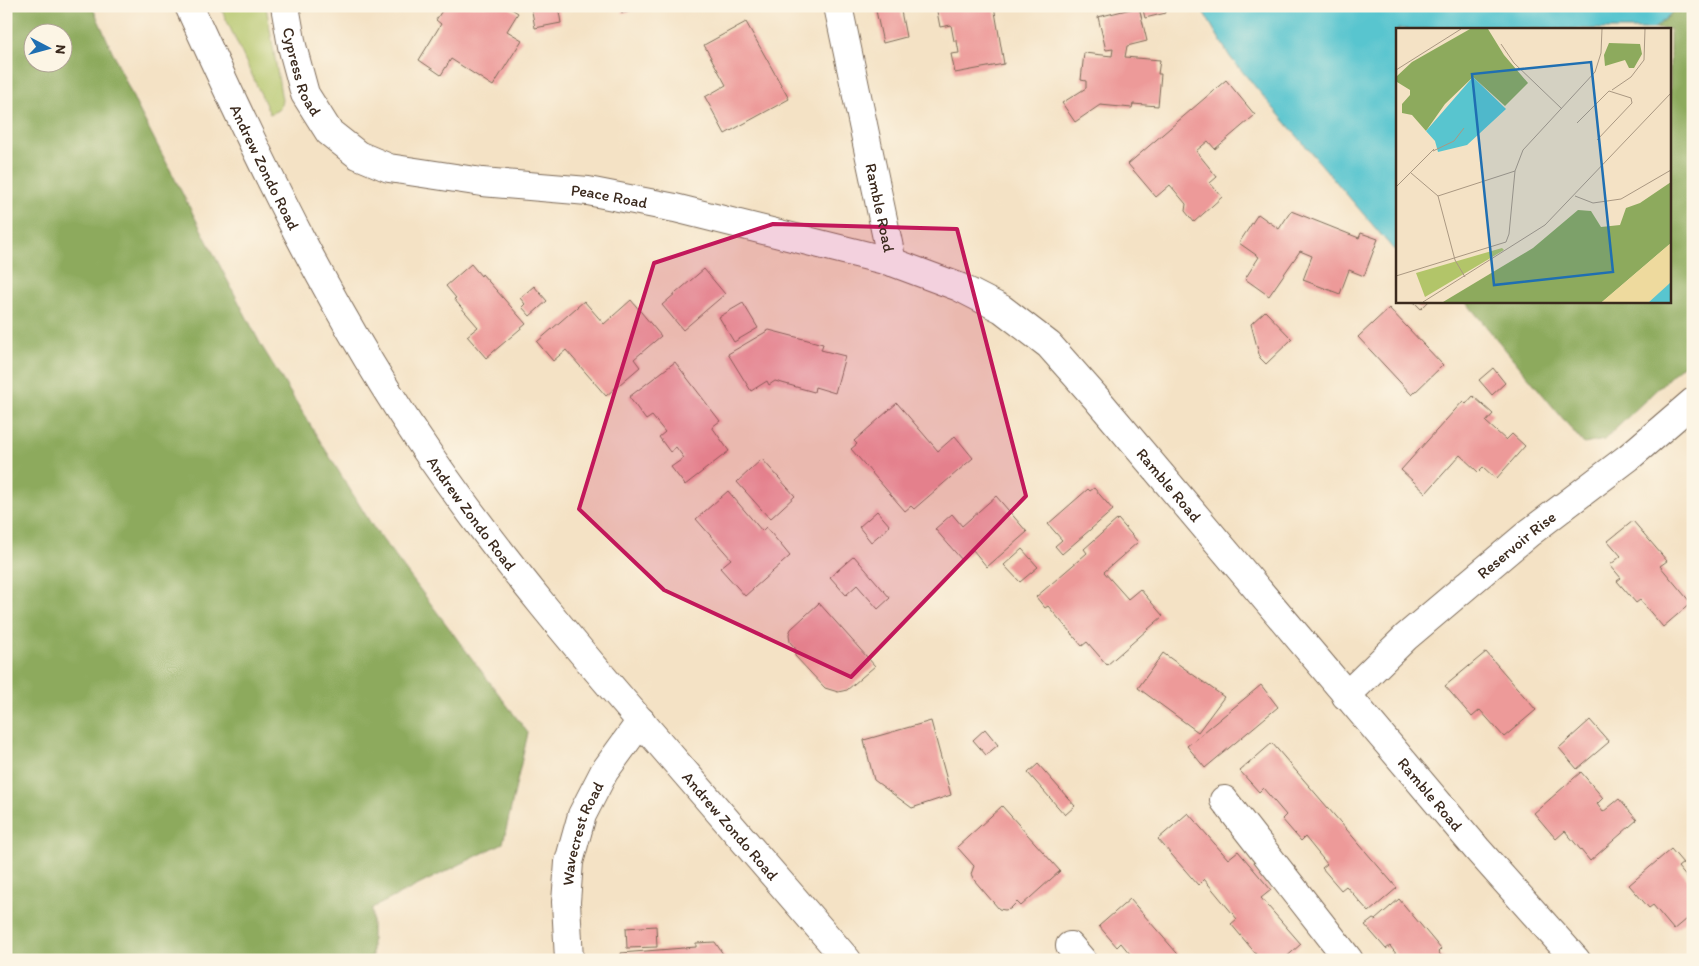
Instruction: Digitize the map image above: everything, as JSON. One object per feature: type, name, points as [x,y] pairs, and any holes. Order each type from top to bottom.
[{"type":"street","name":"Andrew Zondo Road","points":[[189,6],[237,113],[311,260],[374,369],[432,458],[494,544],[571,641],[847,960]]},
{"type":"street","name":"Cypress Road","points":[[285,6],[292,46],[305,94],[329,132]]},
{"type":"street","name":"Ramble Road","points":[[838,6],[892,262],[959,287],[1002,309],[1049,345],[1096,398],[1477,849],[1576,960]]},
{"type":"street","name":"Peace Road","points":[[329,132],[358,155],[389,168],[482,182],[588,191],[675,208],[892,262]]},
{"type":"street","name":"Reservoir Rise","points":[[1346,696],[1406,637],[1529,533],[1630,457],[1693,402]]},
{"type":"street","name":"Wavecrest Road","points":[[569,960],[566,902],[569,862],[582,815],[604,772],[640,721]]},
{"type":"street","points":[[1224,800],[1349,960]]},
{"type":"highlighted area","points":[[773,224],[957,229],[1026,496],[851,677],[664,590],[579,509],[654,263]]},
{"type":"green space","points":[[6,6],[92,6],[136,104],[261,345],[373,527],[528,733],[503,843],[372,908],[372,960],[6,960]]},
{"type":"green space","points":[[220,6],[266,6],[282,100],[280,109],[270,114]]},
{"type":"green space","points":[[1674,6],[1693,6],[1693,359],[1679,368],[1604,440],[1584,444],[1466,302],[1672,302],[1672,28],[1655,28],[1676,10]]},
{"type":"water","points":[[1200,6],[1673,6],[1676,9],[1655,28],[1396,28],[1396,248],[1394,250],[1230,57]]},
{"type":"building","points":[[445,6],[507,6],[518,13],[507,31],[522,40],[493,86],[451,59],[441,75],[419,60],[441,24],[436,20]]},
{"type":"building","points":[[531,6],[558,6],[561,23],[535,28]]},
{"type":"building","points":[[621,6],[652,6],[652,7],[622,13]]},
{"type":"building","points":[[875,6],[900,6],[906,37],[883,43]]},
{"type":"building","points":[[936,6],[994,6],[1004,64],[955,73],[951,54],[959,53],[957,41],[954,41],[951,25],[940,27]]},
{"type":"building","points":[[1142,6],[1165,6],[1166,13],[1145,18]]},
{"type":"building","points":[[1139,7],[1147,41],[1127,46],[1125,57],[1160,60],[1158,74],[1161,74],[1158,106],[1133,104],[1132,108],[1100,105],[1075,122],[1062,103],[1086,88],[1086,81],[1081,80],[1084,53],[1112,56],[1113,49],[1106,50],[1098,17]]},
{"type":"building","points":[[746,22],[789,99],[725,134],[705,97],[726,85],[704,45]]},
{"type":"building","points":[[1226,80],[1255,115],[1215,149],[1208,141],[1196,151],[1217,177],[1210,183],[1222,197],[1194,222],[1185,211],[1186,204],[1170,185],[1156,197],[1128,164]]},
{"type":"building","points":[[1291,211],[1359,238],[1361,233],[1378,239],[1364,276],[1349,270],[1340,294],[1303,280],[1312,256],[1300,251],[1269,296],[1245,279],[1259,257],[1239,243],[1258,214],[1279,229]]},
{"type":"building","points":[[471,264],[526,324],[486,358],[467,336],[478,327],[454,299],[456,298],[446,286]]},
{"type":"building","points":[[704,269],[725,294],[683,330],[662,305]]},
{"type":"building","points":[[534,286],[547,301],[530,316],[522,307],[525,304],[520,298]]},
{"type":"building","points":[[631,300],[661,336],[634,359],[640,367],[606,396],[566,350],[553,361],[537,342],[584,301],[604,324]]},
{"type":"building","points":[[1414,302],[1428,302],[1421,309]]},
{"type":"building","points":[[743,303],[758,328],[734,342],[719,317]]},
{"type":"building","points":[[1389,308],[1443,365],[1412,395],[1358,337]]},
{"type":"building","points":[[1265,311],[1292,339],[1266,364],[1260,358],[1251,324]]},
{"type":"building","points":[[769,330],[823,344],[821,350],[845,356],[835,393],[815,387],[814,392],[775,381],[769,385],[767,381],[751,391],[728,354]]},
{"type":"building","points":[[675,362],[720,421],[712,427],[729,451],[685,485],[671,467],[684,458],[676,447],[670,452],[659,437],[665,432],[652,416],[646,420],[629,397]]},
{"type":"building","points":[[1493,368],[1505,383],[1492,395],[1479,380]]},
{"type":"building","points":[[1473,396],[1493,414],[1486,422],[1506,440],[1512,434],[1525,446],[1496,479],[1483,467],[1478,472],[1460,455],[1426,493],[1401,470],[1463,401],[1466,404]]},
{"type":"building","points":[[897,403],[938,451],[955,436],[973,458],[914,509],[911,506],[905,511],[851,449],[857,444],[854,441]]},
{"type":"building","points":[[762,459],[795,496],[770,519],[737,482]]},
{"type":"building","points":[[1094,488],[1113,510],[1062,554],[1055,546],[1062,540],[1048,524],[1088,489],[1090,491]]},
{"type":"building","points":[[728,491],[762,531],[766,527],[790,556],[745,596],[720,568],[731,559],[696,519]]},
{"type":"building","points":[[996,496],[1027,532],[987,567],[973,550],[962,560],[935,529],[952,514],[962,526]]},
{"type":"building","points":[[877,511],[890,526],[871,542],[859,527]]},
{"type":"building","points":[[1118,519],[1138,542],[1104,572],[1128,599],[1140,589],[1163,616],[1107,665],[1087,642],[1082,646],[1048,606],[1045,608],[1036,597],[1087,553],[1084,549]]},
{"type":"building","points":[[1633,521],[1667,561],[1660,566],[1691,603],[1663,627],[1640,600],[1636,603],[1617,581],[1621,578],[1610,565],[1621,556],[1608,541]]},
{"type":"building","points":[[1022,549],[1038,567],[1020,582],[1004,565]]},
{"type":"building","points":[[854,556],[890,598],[878,609],[857,585],[846,595],[830,577]]},
{"type":"building","points":[[819,603],[875,666],[847,690],[838,692],[825,688],[795,656],[795,648],[790,642],[789,634],[791,629]]},
{"type":"building","points":[[1486,652],[1536,710],[1504,737],[1480,710],[1472,717],[1445,686]]},
{"type":"building","points":[[1163,653],[1224,697],[1198,732],[1138,688]]},
{"type":"building","points":[[1261,685],[1278,707],[1205,768],[1187,746]]},
{"type":"building","points":[[1590,720],[1609,742],[1577,769],[1559,748]]},
{"type":"building","points":[[931,721],[951,795],[912,808],[874,780],[864,740]]},
{"type":"building","points":[[985,729],[998,745],[986,755],[973,740]]},
{"type":"building","points":[[1272,743],[1397,888],[1369,912],[1346,886],[1341,890],[1322,868],[1327,864],[1305,837],[1301,841],[1282,819],[1286,815],[1263,788],[1259,792],[1240,771]]},
{"type":"building","points":[[1038,764],[1075,806],[1065,815],[1028,773]]},
{"type":"building","points":[[1581,772],[1603,798],[1597,804],[1603,812],[1619,799],[1637,820],[1590,861],[1565,831],[1556,839],[1534,813]]},
{"type":"building","points":[[1002,806],[1060,871],[1021,906],[1017,902],[1010,909],[1005,910],[999,909],[974,880],[971,874],[974,866],[957,847]]},
{"type":"building","points":[[1188,813],[1228,859],[1238,851],[1271,890],[1261,898],[1301,944],[1283,960],[1261,960],[1231,924],[1237,919],[1204,879],[1198,885],[1158,839]]},
{"type":"building","points":[[1671,849],[1683,863],[1678,867],[1693,885],[1693,914],[1674,930],[1653,905],[1649,908],[1629,885]]},
{"type":"building","points":[[1130,899],[1183,960],[1135,960],[1121,943],[1117,947],[1099,926]]},
{"type":"building","points":[[1399,899],[1441,949],[1438,952],[1445,960],[1401,960],[1390,946],[1386,949],[1365,925],[1373,919],[1375,920]]},
{"type":"building","points":[[656,926],[657,947],[627,948],[626,928]]},
{"type":"building","points":[[715,942],[727,960],[622,960],[621,953],[696,947],[696,943]]}]
